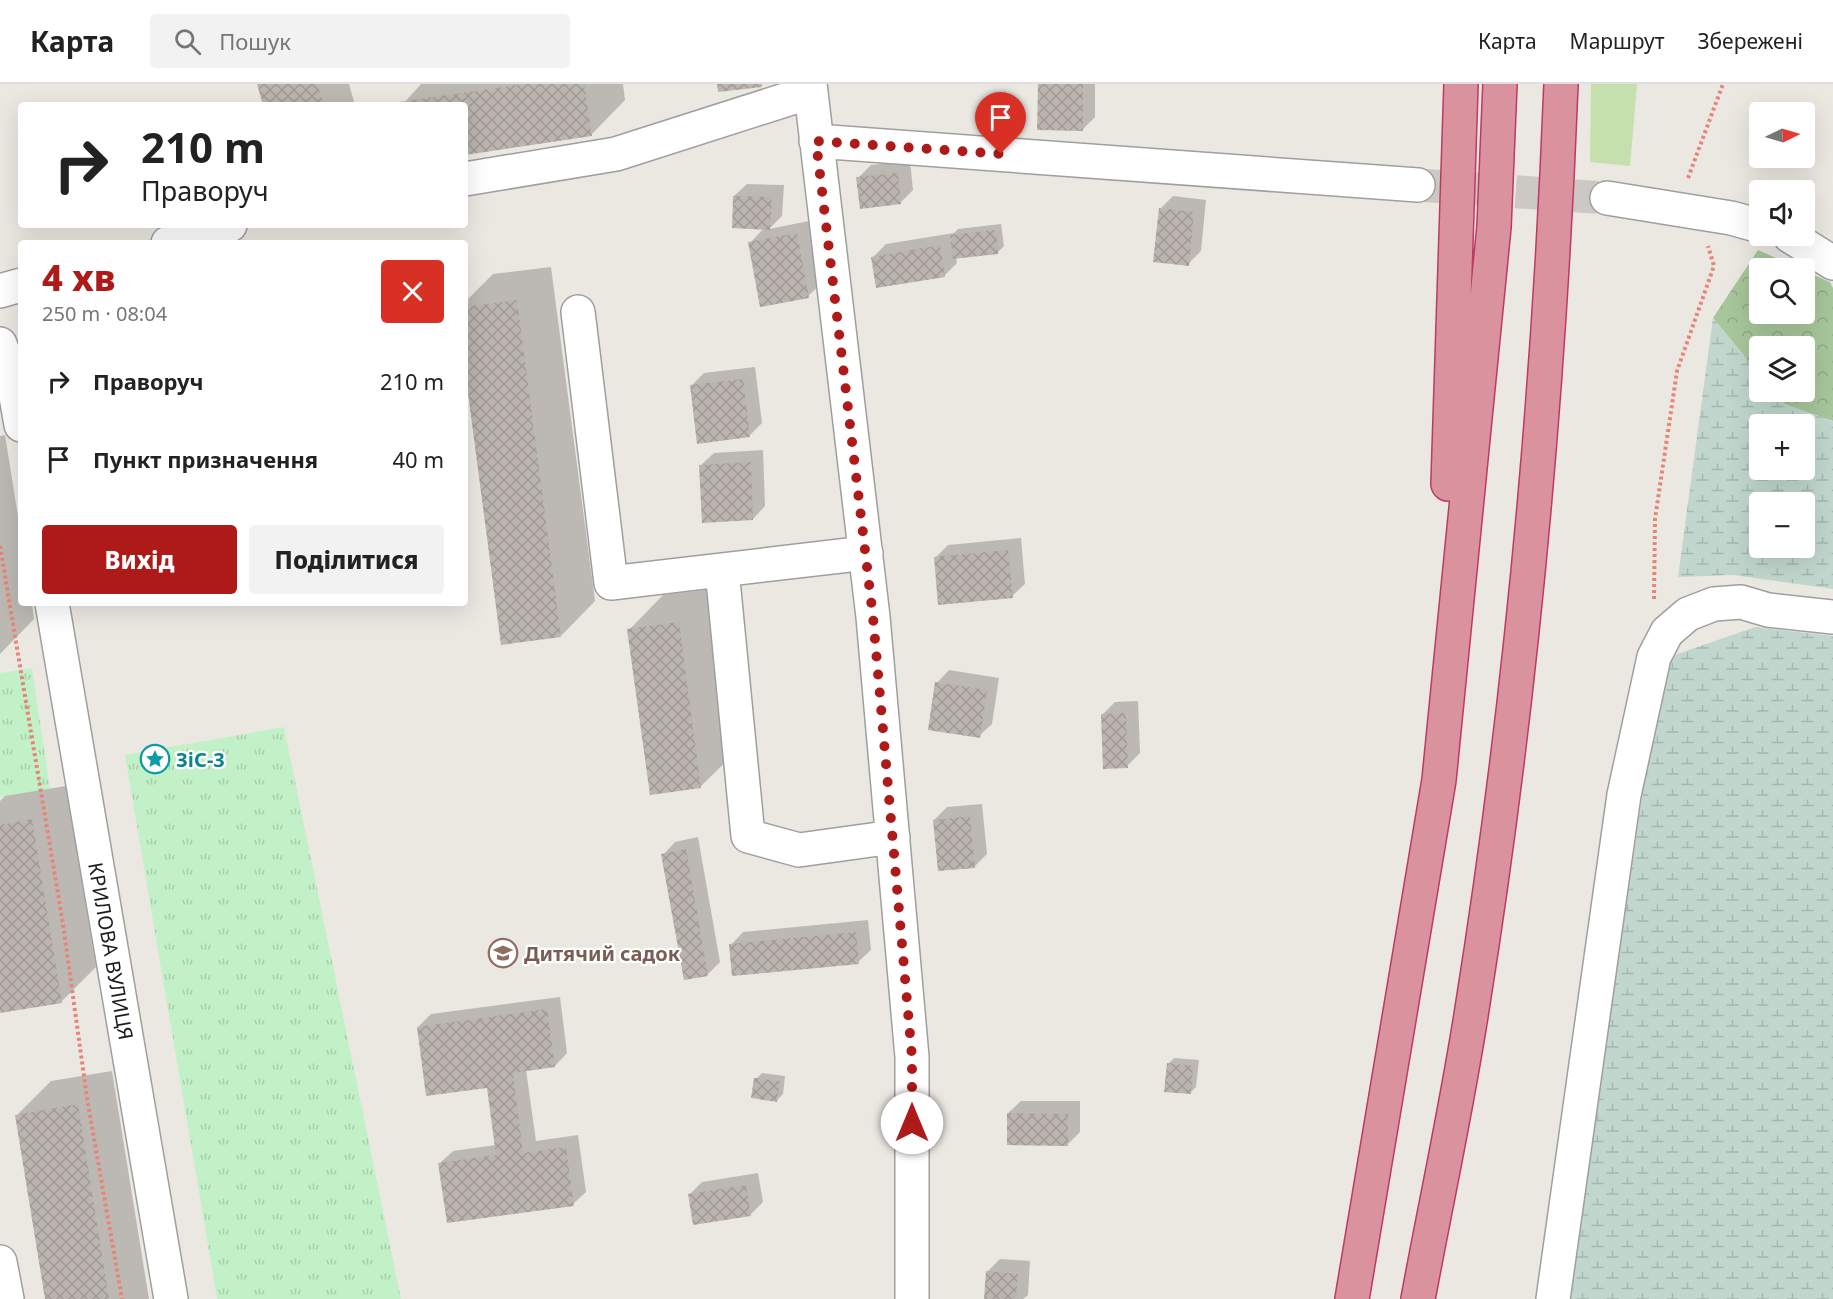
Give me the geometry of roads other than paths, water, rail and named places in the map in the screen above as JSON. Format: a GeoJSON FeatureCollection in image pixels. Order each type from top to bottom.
{"type":"FeatureCollection","features":[{"type":"Feature","properties":{"kind":"highway"},"geometry":{"type":"LineString","coordinates":[[1439,780],[1461,84]]}},
{"type":"Feature","properties":{"kind":"highway"},"geometry":{"type":"LineString","coordinates":[[1352,1299],[1439,780],[1494,227],[1500,84]]}},
{"type":"Feature","properties":{"kind":"highway"},"geometry":{"type":"LineString","coordinates":[[1418,1299],[1472,1010],[1511,730],[1538,447],[1556,217],[1561,84]]}},
{"type":"Feature","properties":{"kind":"street"},"geometry":{"type":"LineString","coordinates":[[468,179],[616,154],[810,88],[866,554],[912,1057],[912,1299]]}},
{"type":"Feature","properties":{"kind":"street"},"geometry":{"type":"LineString","coordinates":[[816,141],[1418,185]]}},
{"type":"Feature","properties":{"kind":"street"},"geometry":{"type":"LineString","coordinates":[[1607,198],[1749,224]]}},
{"type":"Feature","properties":{"kind":"street"},"geometry":{"type":"LineString","coordinates":[[178,240],[220,228]]}},
{"type":"Feature","properties":{"kind":"street"},"geometry":{"type":"LineString","coordinates":[[1806,246],[1833,263]]}},
{"type":"Feature","properties":{"kind":"street"},"geometry":{"type":"LineString","coordinates":[[0,291],[18,286]]}},
{"type":"Feature","properties":{"kind":"street"},"geometry":{"type":"LineString","coordinates":[[578,312],[610,583],[866,554]]}},
{"type":"Feature","properties":{"kind":"street"},"geometry":{"type":"LineString","coordinates":[[0,344],[13,379],[18,407]]}},
{"type":"Feature","properties":{"kind":"street"},"geometry":{"type":"LineString","coordinates":[[722,570],[748,836],[799,850],[893,837]]}},
{"type":"Feature","properties":{"kind":"street"},"geometry":{"type":"LineString","coordinates":[[1553,1299],[1624,795],[1654,657],[1667,632],[1688,614],[1714,603],[1741,602],[1768,610],[1833,617]]}},
{"type":"Feature","properties":{"kind":"street","name":"КРИЛОВА ВУЛИЦЯ"},"geometry":{"type":"LineString","coordinates":[[53,606],[171,1299]]}},
{"type":"Feature","properties":{"kind":"street"},"geometry":{"type":"LineString","coordinates":[[0,1262],[6,1299]]}},
{"type":"Feature","properties":{"kind":"tunnel"},"geometry":{"type":"LineString","coordinates":[[1418,185],[1607,198]]}},
{"type":"Feature","properties":{"kind":"place","name":"ЗіС-3"},"geometry":{"type":"Point","coordinates":[155,759]}},
{"type":"Feature","properties":{"kind":"place","name":"Дитячий садок"},"geometry":{"type":"Point","coordinates":[503,953]}}]}
